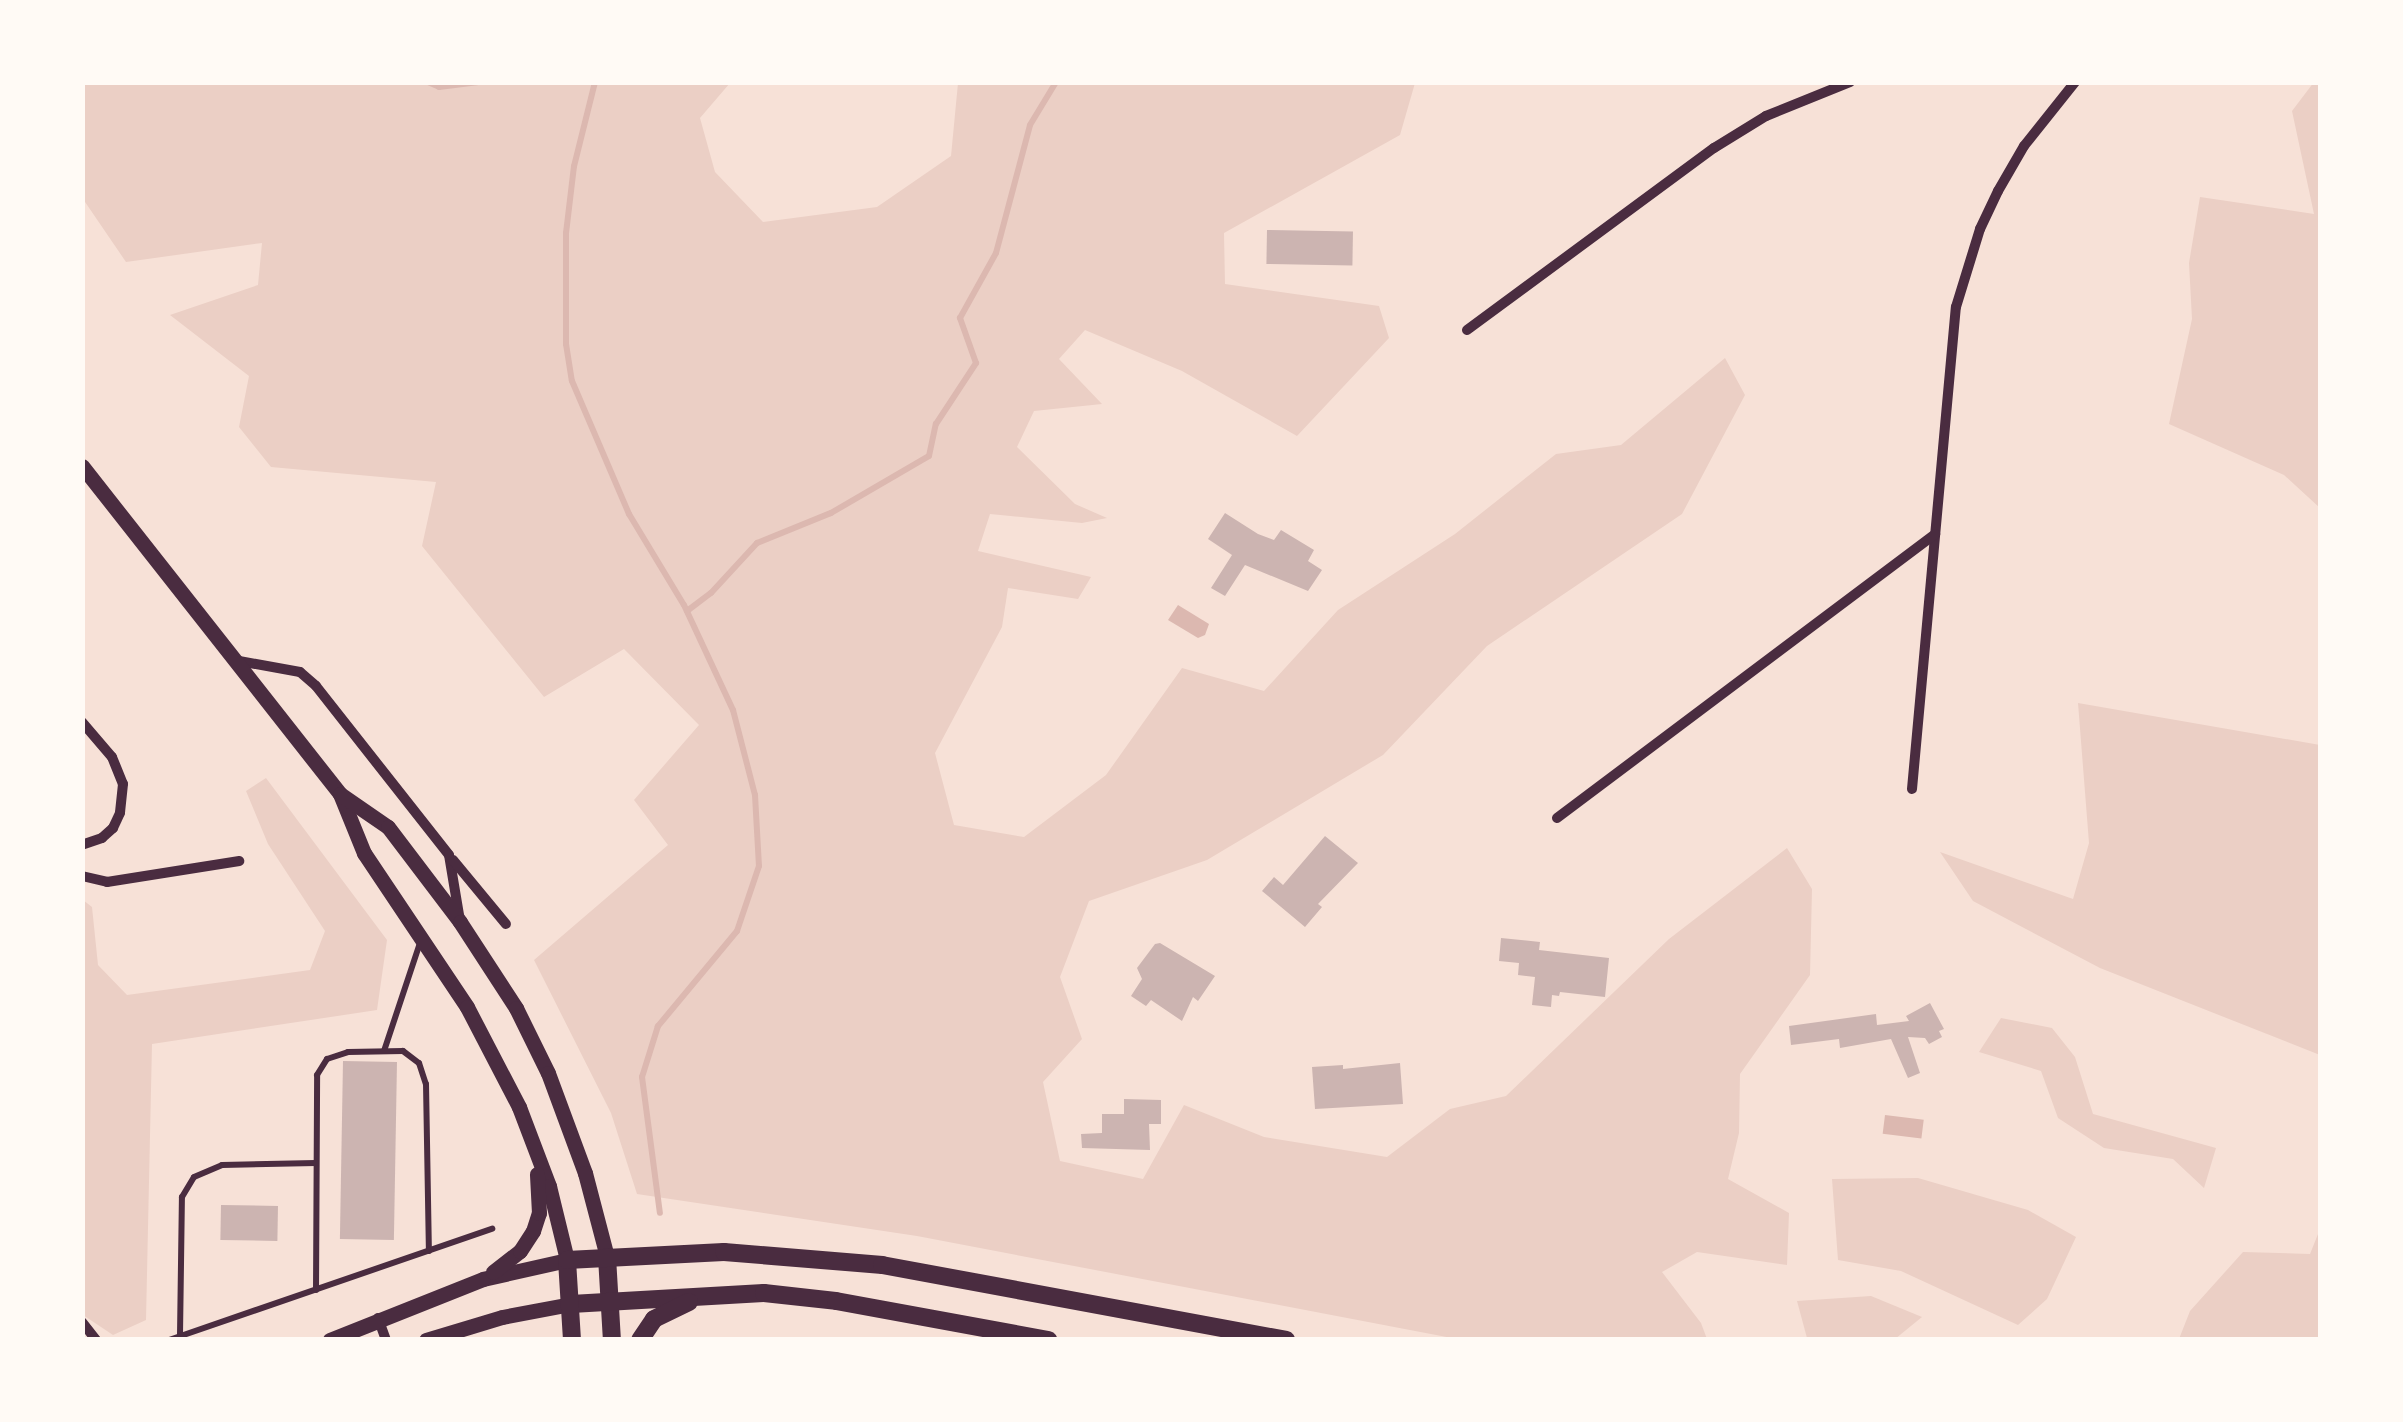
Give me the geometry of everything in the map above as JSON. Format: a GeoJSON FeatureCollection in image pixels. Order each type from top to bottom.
{"type":"FeatureCollection","features":[{"type":"Feature","properties":{"kind":"main road"},"geometry":{"type":"LineString","coordinates":[[572,1340],[567,1260],[724,1252],[882,1265],[1205,1332],[1286,1340]]}},
{"type":"Feature","properties":{"kind":"main road"},"geometry":{"type":"LineString","coordinates":[[607,1256],[612,1340]]}},
{"type":"Feature","properties":{"kind":"main road"},"geometry":{"type":"LineString","coordinates":[[571,1304],[719,1292],[836,1301],[1048,1340]]}},
{"type":"Feature","properties":{"kind":"main road"},"geometry":{"type":"LineString","coordinates":[[640,1340],[666,1311],[719,1292]]}},
{"type":"Feature","properties":{"kind":"street"},"geometry":{"type":"LineString","coordinates":[[1467,330],[1714,148],[1766,116],[1850,82]]}},
{"type":"Feature","properties":{"kind":"street"},"geometry":{"type":"LineString","coordinates":[[1912,789],[1952,344],[1967,270],[1998,192],[2024,146],[2074,82]]}},
{"type":"Feature","properties":{"kind":"street"},"geometry":{"type":"LineString","coordinates":[[82,466],[340,794],[364,853],[467,1007],[518,1107],[548,1186],[567,1260],[483,1279],[330,1340]]}},
{"type":"Feature","properties":{"kind":"street"},"geometry":{"type":"LineString","coordinates":[[1557,818],[1935,534]]}},
{"type":"Feature","properties":{"kind":"street"},"geometry":{"type":"LineString","coordinates":[[238,661],[300,672],[316,686],[506,924]]}},
{"type":"Feature","properties":{"kind":"street"},"geometry":{"type":"LineString","coordinates":[[82,722],[121,775],[124,798],[113,828],[102,838],[82,845]]}},
{"type":"Feature","properties":{"kind":"street"},"geometry":{"type":"LineString","coordinates":[[340,794],[388,827],[460,922],[516,1008],[548,1073],[584,1173],[607,1256]]}},
{"type":"Feature","properties":{"kind":"street"},"geometry":{"type":"LineString","coordinates":[[449,856],[460,922]]}},
{"type":"Feature","properties":{"kind":"street"},"geometry":{"type":"LineString","coordinates":[[82,876],[107,882],[239,860]]}},
{"type":"Feature","properties":{"kind":"street"},"geometry":{"type":"LineString","coordinates":[[483,1279],[520,1251],[539,1214],[538,1174],[518,1107]]}},
{"type":"Feature","properties":{"kind":"street"},"geometry":{"type":"LineString","coordinates":[[426,1340],[502,1317],[571,1304]]}},
{"type":"Feature","properties":{"kind":"street"},"geometry":{"type":"LineString","coordinates":[[378,1318],[386,1340]]}},
{"type":"Feature","properties":{"kind":"street"},"geometry":{"type":"LineString","coordinates":[[82,1322],[96,1340]]}},
{"type":"Feature","properties":{"kind":"lane"},"geometry":{"type":"LineString","coordinates":[[384,1051],[421,939]]}},
{"type":"Feature","properties":{"kind":"lane"},"geometry":{"type":"LineString","coordinates":[[316,1290],[317,1076],[327,1058],[403,1051],[419,1063],[426,1084],[429,1251]]}},
{"type":"Feature","properties":{"kind":"lane"},"geometry":{"type":"LineString","coordinates":[[180,1336],[182,1197],[194,1177],[222,1166],[316,1163]]}},
{"type":"Feature","properties":{"kind":"lane"},"geometry":{"type":"LineString","coordinates":[[169,1340],[492,1228]]}},
{"type":"Feature","properties":{"kind":"shaded area"},"geometry":{"type":"Polygon","coordinates":[[[2314,82],[2320,83],[2320,508],[2284,475],[2169,424],[2192,319],[2189,263],[2200,197],[2314,214],[2292,111],[2314,82]]]}},
{"type":"Feature","properties":{"kind":"shaded area"},"geometry":{"type":"Polygon","coordinates":[[[82,83],[730,83],[700,118],[715,172],[763,222],[877,207],[951,156],[958,83],[1415,83],[1400,135],[1224,233],[1225,284],[1379,306],[1389,338],[1297,436],[1182,371],[1085,330],[1059,359],[1102,404],[1034,411],[1017,447],[1075,504],[1107,518],[1082,523],[990,514],[978,551],[1091,577],[1078,599],[1008,588],[1002,627],[935,753],[954,825],[1024,837],[1106,775],[1182,668],[1264,691],[1338,610],[1455,534],[1556,454],[1621,445],[1725,358],[1745,395],[1682,514],[1487,646],[1383,755],[1207,860],[1089,901],[1060,977],[1082,1039],[1043,1082],[1060,1161],[1143,1179],[1184,1105],[1264,1137],[1387,1157],[1450,1109],[1506,1096],[1669,939],[1787,848],[1812,889],[1810,975],[1740,1074],[1739,1133],[1728,1179],[1789,1213],[1787,1265],[1697,1252],[1662,1272],[1701,1323],[1707,1339],[1457,1339],[917,1236],[637,1194],[611,1113],[534,960],[668,845],[634,800],[699,725],[624,649],[544,697],[422,546],[436,482],[271,467],[239,427],[249,376],[170,315],[258,285],[262,243],[126,262],[83,199],[82,83]]]}},
{"type":"Feature","properties":{"kind":"shaded area"},"geometry":{"type":"Polygon","coordinates":[[[1178,605],[1209,624],[1205,635],[1198,638],[1168,620],[1178,605]]]}},
{"type":"Feature","properties":{"kind":"shaded area"},"geometry":{"type":"Polygon","coordinates":[[[2078,703],[2320,745],[2320,1055],[2100,968],[1973,901],[1940,852],[2073,899],[2089,843],[2078,703]]]}},
{"type":"Feature","properties":{"kind":"shaded area"},"geometry":{"type":"Polygon","coordinates":[[[266,778],[387,940],[377,1010],[152,1044],[146,1320],[113,1335],[83,1315],[83,900],[92,907],[98,965],[127,995],[310,970],[325,931],[268,844],[246,791],[266,778]]]}},
{"type":"Feature","properties":{"kind":"shaded area"},"geometry":{"type":"Polygon","coordinates":[[[2001,1018],[2052,1028],[2075,1057],[2093,1114],[2216,1148],[2204,1188],[2173,1159],[2104,1148],[2058,1118],[2041,1071],[1979,1052],[2001,1018]]]}},
{"type":"Feature","properties":{"kind":"shaded area"},"geometry":{"type":"Polygon","coordinates":[[[1885,1115],[1924,1120],[1921,1139],[1883,1134],[1885,1115]]]}},
{"type":"Feature","properties":{"kind":"shaded area"},"geometry":{"type":"Polygon","coordinates":[[[1918,1178],[2028,1210],[2076,1237],[2047,1299],[2018,1325],[1901,1271],[1838,1260],[1832,1179],[1918,1178]]]}},
{"type":"Feature","properties":{"kind":"shaded area"},"geometry":{"type":"Polygon","coordinates":[[[2320,1229],[2320,1339],[2179,1339],[2190,1311],[2243,1252],[2310,1254],[2320,1229]]]}},
{"type":"Feature","properties":{"kind":"shaded area"},"geometry":{"type":"Polygon","coordinates":[[[1871,1296],[1922,1317],[1895,1339],[1807,1338],[1797,1301],[1871,1296]]]}},
{"type":"Feature","properties":{"kind":"building"},"geometry":{"type":"Polygon","coordinates":[[[1267,230],[1353,232],[1352,265],[1266,264],[1267,230]]]}},
{"type":"Feature","properties":{"kind":"building"},"geometry":{"type":"Polygon","coordinates":[[[1225,513],[1258,534],[1274,540],[1281,530],[1314,550],[1308,561],[1322,570],[1308,591],[1245,565],[1225,596],[1211,588],[1232,555],[1208,539],[1225,513]]]}},
{"type":"Feature","properties":{"kind":"building"},"geometry":{"type":"Polygon","coordinates":[[[1325,836],[1358,863],[1318,904],[1322,907],[1305,927],[1262,891],[1274,877],[1283,885],[1325,836]]]}},
{"type":"Feature","properties":{"kind":"building"},"geometry":{"type":"Polygon","coordinates":[[[1501,938],[1540,942],[1539,950],[1609,958],[1605,997],[1560,992],[1559,996],[1552,995],[1551,1007],[1532,1005],[1535,977],[1518,975],[1519,963],[1499,961],[1501,938]]]}},
{"type":"Feature","properties":{"kind":"building"},"geometry":{"type":"Polygon","coordinates":[[[1160,943],[1215,976],[1198,1001],[1193,997],[1182,1021],[1151,1000],[1146,1006],[1131,996],[1142,979],[1137,968],[1155,944],[1160,943]]]}},
{"type":"Feature","properties":{"kind":"building"},"geometry":{"type":"Polygon","coordinates":[[[1930,1003],[1944,1029],[1939,1031],[1942,1037],[1929,1044],[1925,1038],[1908,1037],[1920,1073],[1908,1078],[1891,1039],[1840,1048],[1839,1039],[1791,1045],[1789,1026],[1876,1014],[1877,1025],[1909,1021],[1906,1016],[1930,1003]]]}},
{"type":"Feature","properties":{"kind":"building"},"geometry":{"type":"Polygon","coordinates":[[[343,1061],[397,1062],[394,1240],[340,1239],[343,1061]]]}},
{"type":"Feature","properties":{"kind":"building"},"geometry":{"type":"Polygon","coordinates":[[[1400,1063],[1403,1104],[1315,1109],[1312,1067],[1343,1065],[1343,1069],[1400,1063]]]}},
{"type":"Feature","properties":{"kind":"building"},"geometry":{"type":"Polygon","coordinates":[[[1124,1099],[1161,1100],[1161,1124],[1149,1124],[1150,1150],[1082,1148],[1081,1134],[1102,1133],[1102,1114],[1124,1114],[1124,1099]]]}},
{"type":"Feature","properties":{"kind":"building"},"geometry":{"type":"Polygon","coordinates":[[[221,1205],[278,1206],[277,1241],[220,1240],[221,1205]]]}},
{"type":"Feature","properties":{"kind":"waterway"},"geometry":{"type":"LineString","coordinates":[[428,82],[439,87],[477,82]]}},
{"type":"Feature","properties":{"kind":"waterway"},"geometry":{"type":"LineString","coordinates":[[595,82],[574,166],[566,233],[566,344],[572,381],[629,514],[684,605],[733,710],[755,795],[759,866],[737,931],[658,1026],[642,1077],[660,1213]]}},
{"type":"Feature","properties":{"kind":"waterway"},"geometry":{"type":"LineString","coordinates":[[687,611],[711,593],[757,543],[831,513],[929,456],[936,424],[976,363],[960,318],[996,253],[1030,125],[1056,82]]}}]}
